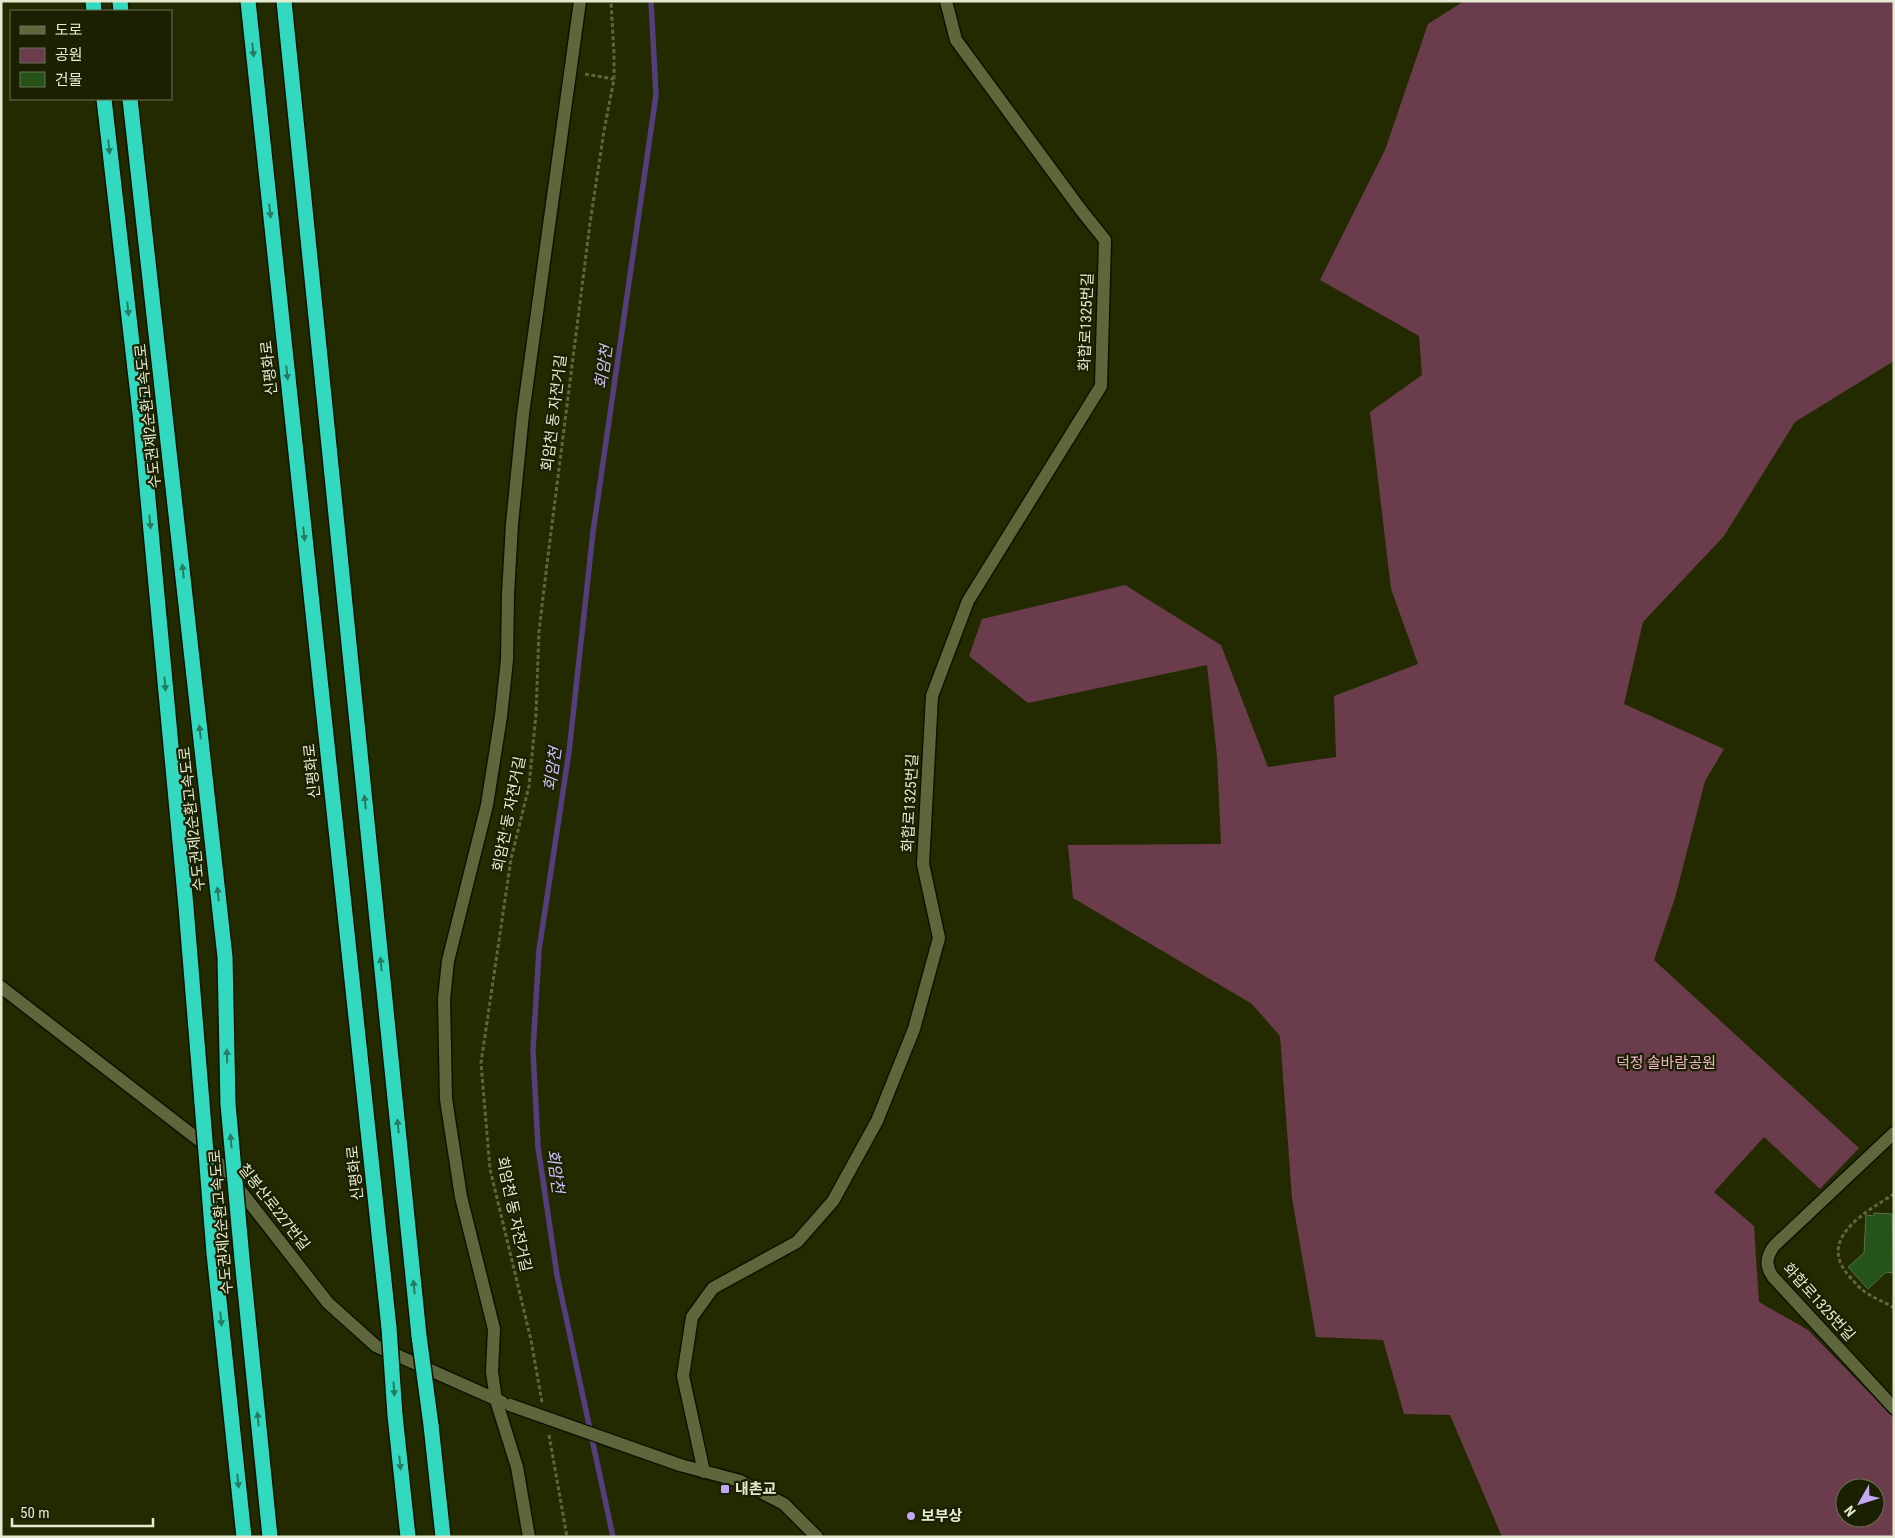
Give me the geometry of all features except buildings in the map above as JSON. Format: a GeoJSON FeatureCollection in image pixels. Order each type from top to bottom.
{"type":"FeatureCollection","features":[{"type":"Feature","properties":{"kind":"highway","name":"신평화로"},"geometry":{"type":"LineString","coordinates":[[248,1],[389,1328],[408,1537]]}},
{"type":"Feature","properties":{"kind":"highway"},"geometry":{"type":"LineString","coordinates":[[284,1],[419,1336],[443,1537]]}},
{"type":"Feature","properties":{"kind":"highway","name":"수도권제2순환고속도로"},"geometry":{"type":"LineString","coordinates":[[104,100],[141,423],[185,897],[214,1253],[244,1537]]}},
{"type":"Feature","properties":{"kind":"highway","name":"수도권제2순환고속도로"},"geometry":{"type":"LineString","coordinates":[[130,100],[225,957],[228,1104],[270,1537]]}},
{"type":"Feature","properties":{"kind":"street"},"geometry":{"type":"LineString","coordinates":[[529,1537],[517,1468],[496,1400],[492,1372],[494,1328],[462,1197],[446,1099],[444,999],[448,961],[487,805],[501,716],[507,660],[512,524],[520,442],[580,1]]}},
{"type":"Feature","properties":{"kind":"street","name":"화합로1325번길"},"geometry":{"type":"LineString","coordinates":[[704,1472],[683,1376],[692,1317],[713,1288],[797,1242],[833,1201],[877,1121],[914,1028],[939,938],[923,864],[932,696],[968,601],[1101,386],[1105,240],[956,40],[946,1]]}},
{"type":"Feature","properties":{"kind":"street","name":"칠봉산로227번길"},"geometry":{"type":"LineString","coordinates":[[1,987],[204,1144],[328,1303],[376,1346],[496,1400],[704,1472]]}},
{"type":"Feature","properties":{"kind":"street","name":"화합로1325번길"},"geometry":{"type":"LineString","coordinates":[[1894,1133],[1774,1246],[1768,1254],[1766,1264],[1773,1278],[1894,1408]]}},
{"type":"Feature","properties":{"kind":"street"},"geometry":{"type":"LineString","coordinates":[[704,1472],[740,1481],[784,1504],[817,1537]]}},
{"type":"Feature","properties":{"kind":"path","name":"회암천 동 자전거길"},"geometry":{"type":"LineString","coordinates":[[543,1406],[531,1340],[490,1169],[481,1063],[511,859],[529,786],[536,714],[540,631],[547,564],[590,223],[614,79],[611,1]]}},
{"type":"Feature","properties":{"kind":"path"},"geometry":{"type":"LineString","coordinates":[[571,72],[614,79]]}},
{"type":"Feature","properties":{"kind":"path"},"geometry":{"type":"LineString","coordinates":[[1894,1194],[1860,1216],[1849,1227],[1844,1233],[1838,1251],[1838,1260],[1843,1270],[1866,1293],[1894,1308]]}},
{"type":"Feature","properties":{"kind":"path"},"geometry":{"type":"LineString","coordinates":[[548,1434],[567,1537]]}},
{"type":"Feature","properties":{"kind":"green space","name":"덕정 솔바람공원"},"geometry":{"type":"Polygon","coordinates":[[[1464,1],[1894,1],[1894,361],[1795,422],[1724,536],[1643,622],[1624,704],[1724,749],[1705,781],[1675,898],[1654,960],[1859,1148],[1820,1189],[1764,1137],[1714,1192],[1754,1226],[1759,1302],[1808,1330],[1894,1418],[1894,1537],[1502,1537],[1450,1415],[1404,1414],[1383,1340],[1316,1337],[1292,1198],[1280,1036],[1252,1004],[1073,898],[1068,845],[1221,844],[1217,756],[1207,665],[1028,703],[969,656],[982,619],[1125,585],[1221,645],[1268,767],[1336,757],[1334,696],[1418,664],[1391,589],[1370,412],[1422,375],[1419,336],[1320,280],[1385,150],[1428,24],[1464,1]]]}},
{"type":"Feature","properties":{"kind":"waterway","name":"회암천"},"geometry":{"type":"LineString","coordinates":[[613,1537],[557,1275],[538,1147],[533,1050],[539,950],[569,752],[593,532],[656,95],[651,1]]}},
{"type":"Feature","properties":{"kind":"place","name":"내촌교"},"geometry":{"type":"Point","coordinates":[725,1489]}},
{"type":"Feature","properties":{"kind":"place","name":"보부상"},"geometry":{"type":"Point","coordinates":[911,1516]}}]}
